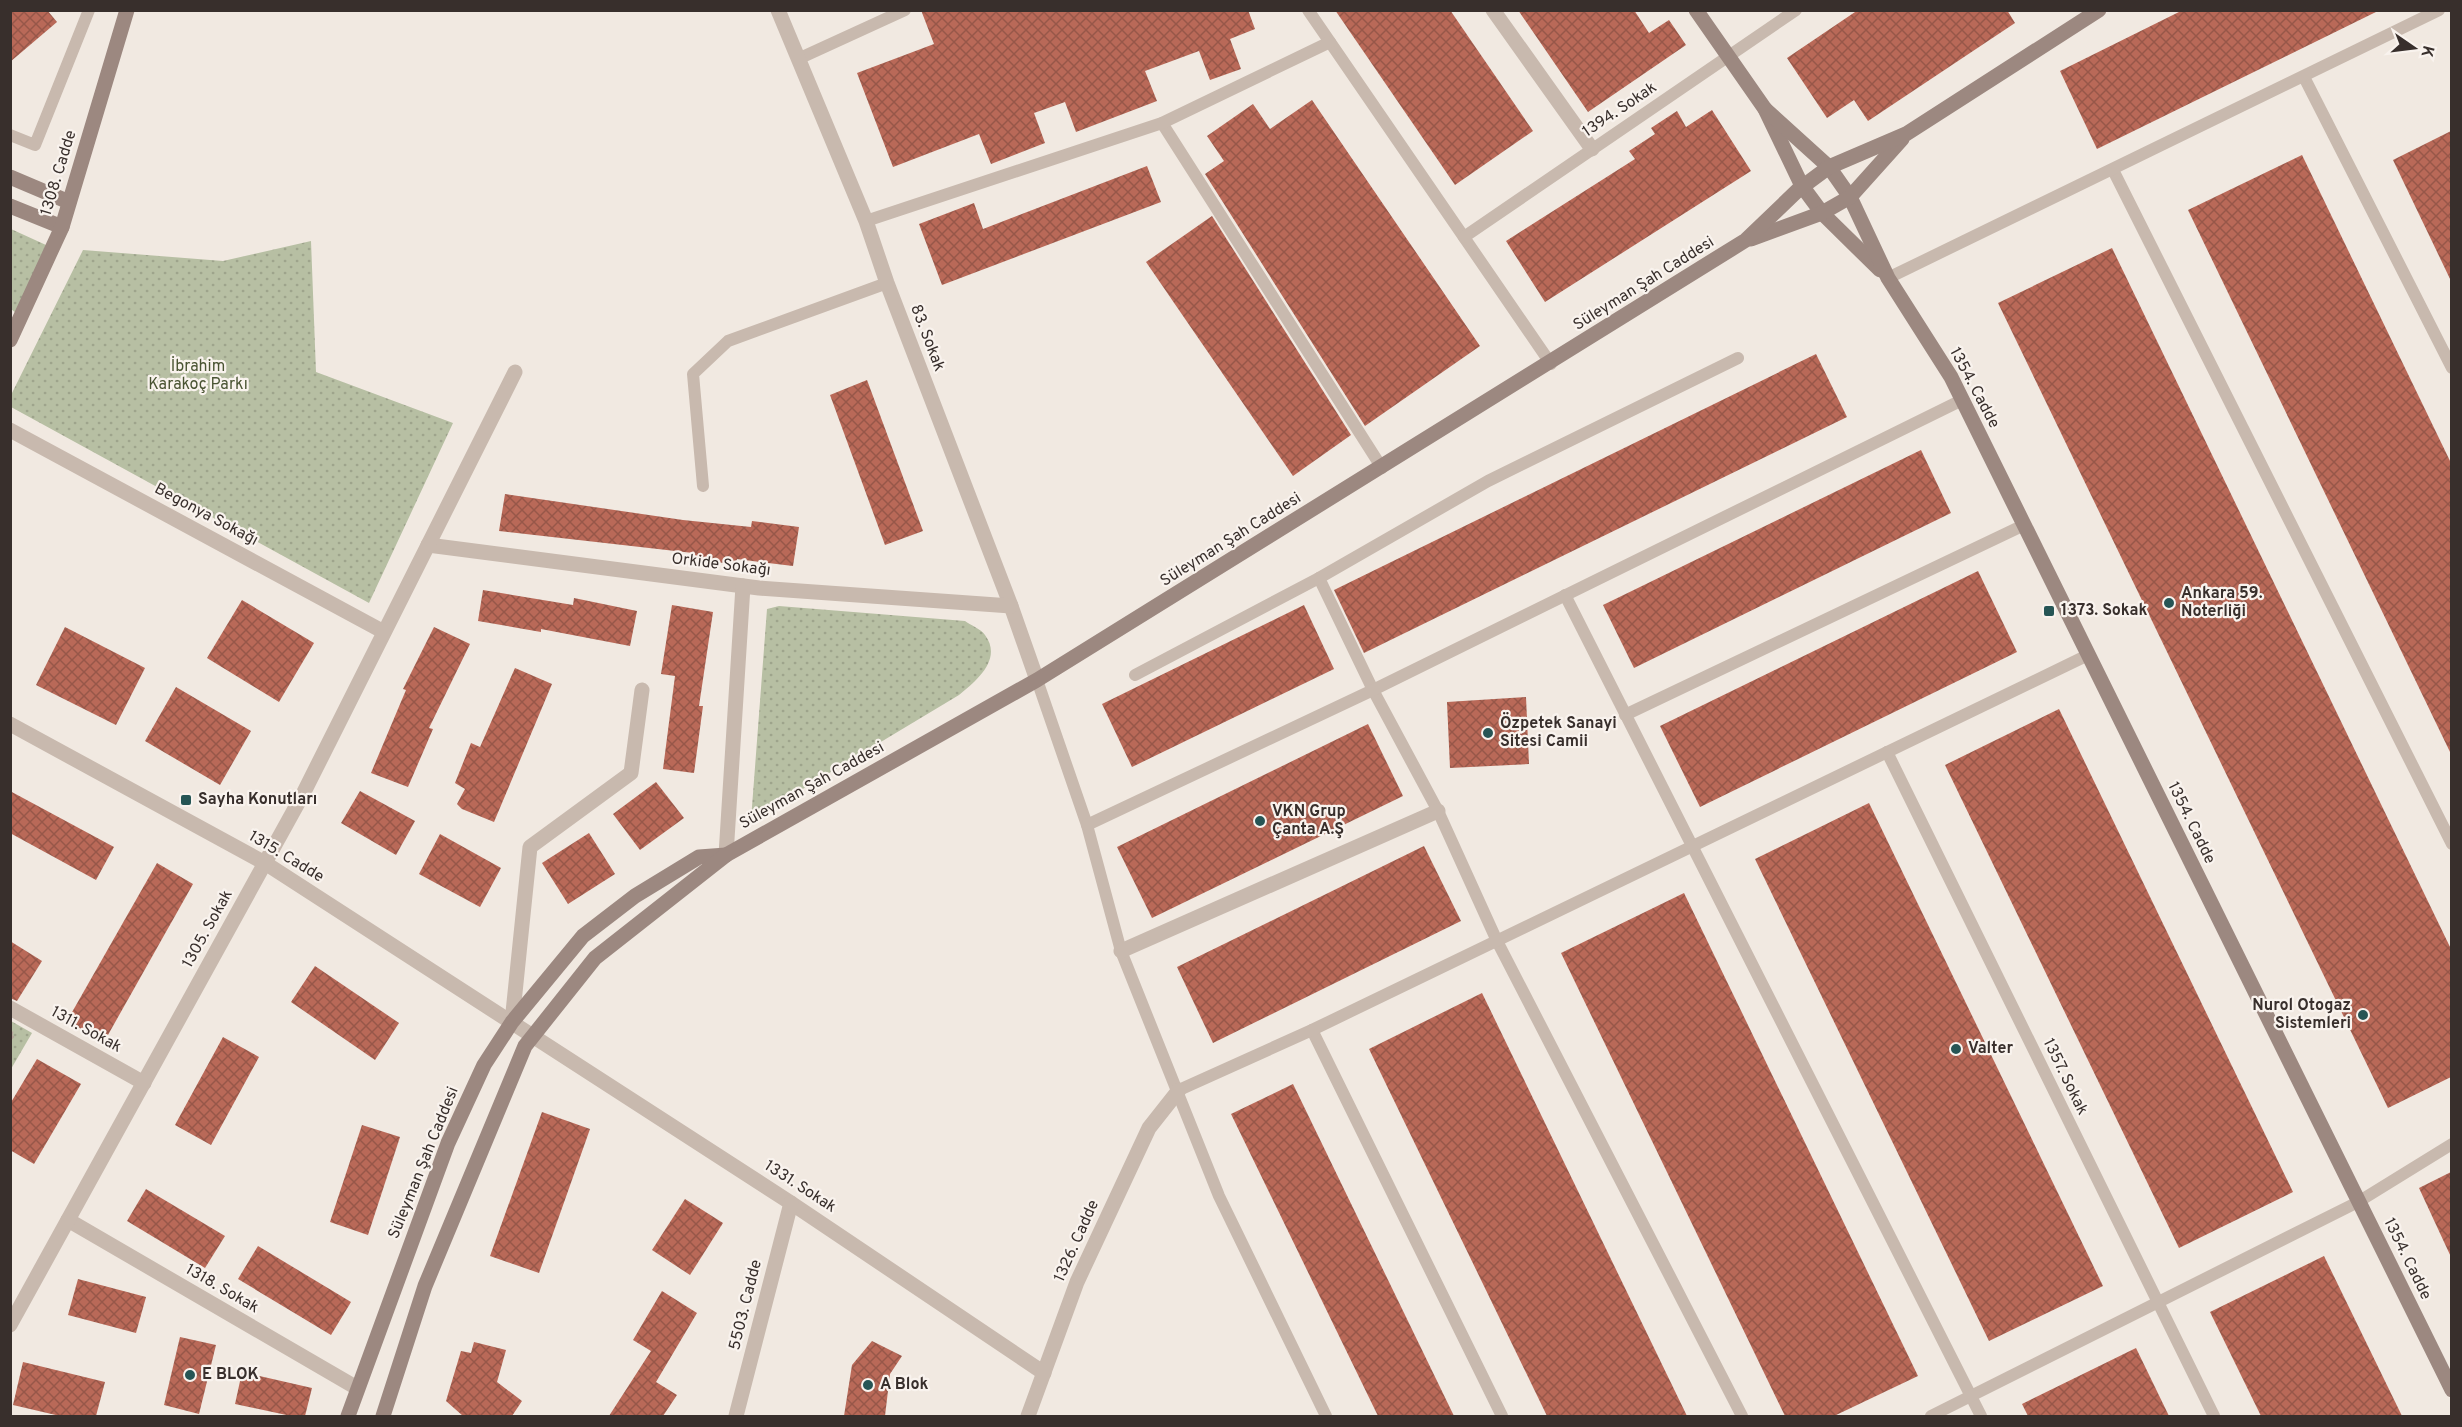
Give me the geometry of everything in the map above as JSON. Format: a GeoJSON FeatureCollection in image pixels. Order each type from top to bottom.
{"type":"FeatureCollection","features":[{"type":"Feature","properties":{"kind":"main road","name":"1308. Cadde"},"geometry":{"type":"LineString","coordinates":[[10,340],[62,227],[127,10]]}},
{"type":"Feature","properties":{"kind":"main road","name":"1354. Cadde"},"geometry":{"type":"LineString","coordinates":[[1696,10],[1765,109],[1802,186],[1822,213],[1888,278]]}},
{"type":"Feature","properties":{"kind":"main road"},"geometry":{"type":"LineString","coordinates":[[1746,240],[1802,186],[1829,167],[1906,134],[2099,10]]}},
{"type":"Feature","properties":{"kind":"main road","name":"1354. Cadde"},"geometry":{"type":"LineString","coordinates":[[1765,109],[1829,167],[1850,197],[1888,278],[1951,377],[2451,1390]]}},
{"type":"Feature","properties":{"kind":"main road"},"geometry":{"type":"LineString","coordinates":[[1746,240],[1822,213],[1850,197],[1906,134]]}},
{"type":"Feature","properties":{"kind":"main road"},"geometry":{"type":"LineString","coordinates":[[10,177],[69,202]]}},
{"type":"Feature","properties":{"kind":"main road"},"geometry":{"type":"LineString","coordinates":[[10,206],[62,227]]}},
{"type":"Feature","properties":{"kind":"main road","name":"Süleyman Şah Caddesi"},"geometry":{"type":"LineString","coordinates":[[383,1416],[424,1286],[525,1046],[595,958],[726,855],[1037,680],[1551,364],[1746,240]]}},
{"type":"Feature","properties":{"kind":"main road","name":"Süleyman Şah Caddesi"},"geometry":{"type":"LineString","coordinates":[[348,1416],[448,1143],[484,1065],[512,1022],[583,936],[635,896],[699,857],[726,855]]}},
{"type":"Feature","properties":{"kind":"street","name":"83. Sokak"},"geometry":{"type":"LineString","coordinates":[[778,10],[866,221],[887,283],[1011,606],[1037,680]]}},
{"type":"Feature","properties":{"kind":"street"},"geometry":{"type":"LineString","coordinates":[[1493,10],[1592,149]]}},
{"type":"Feature","properties":{"kind":"street","name":"1305. Sokak"},"geometry":{"type":"LineString","coordinates":[[11,1325],[265,863],[515,372]]}},
{"type":"Feature","properties":{"kind":"street","name":"Begonya Sokağı"},"geometry":{"type":"LineString","coordinates":[[10,430],[384,632]]}},
{"type":"Feature","properties":{"kind":"street","name":"Orkide Sokağı"},"geometry":{"type":"LineString","coordinates":[[428,545],[743,586],[1011,606]]}},
{"type":"Feature","properties":{"kind":"street"},"geometry":{"type":"LineString","coordinates":[[726,855],[743,586]]}},
{"type":"Feature","properties":{"kind":"street"},"geometry":{"type":"LineString","coordinates":[[512,1022],[530,847],[632,773],[642,690]]}},
{"type":"Feature","properties":{"kind":"street","name":"1315. Cadde"},"geometry":{"type":"LineString","coordinates":[[10,724],[265,863],[534,1036]]}},
{"type":"Feature","properties":{"kind":"street"},"geometry":{"type":"LineString","coordinates":[[1121,951],[1438,811]]}},
{"type":"Feature","properties":{"kind":"street","name":"1311. Sokak"},"geometry":{"type":"LineString","coordinates":[[10,1008],[144,1083]]}},
{"type":"Feature","properties":{"kind":"street","name":"1331. Sokak"},"geometry":{"type":"LineString","coordinates":[[534,1036],[791,1203],[1044,1373]]}},
{"type":"Feature","properties":{"kind":"street","name":"1326. Cadde"},"geometry":{"type":"LineString","coordinates":[[1028,1416],[1077,1282],[1149,1128],[1179,1090]]}},
{"type":"Feature","properties":{"kind":"street","name":"5503. Cadde"},"geometry":{"type":"LineString","coordinates":[[736,1416],[791,1203]]}},
{"type":"Feature","properties":{"kind":"street","name":"1318. Sokak"},"geometry":{"type":"LineString","coordinates":[[68,1220],[357,1388]]}},
{"type":"Feature","properties":{"kind":"lane"},"geometry":{"type":"LineString","coordinates":[[10,135],[35,145],[89,10]]}},
{"type":"Feature","properties":{"kind":"lane"},"geometry":{"type":"LineString","coordinates":[[798,59],[905,10]]}},
{"type":"Feature","properties":{"kind":"lane"},"geometry":{"type":"LineString","coordinates":[[1308,10],[1551,364]]}},
{"type":"Feature","properties":{"kind":"lane","name":"1394. Sokak"},"geometry":{"type":"LineString","coordinates":[[1464,237],[1796,10]]}},
{"type":"Feature","properties":{"kind":"lane"},"geometry":{"type":"LineString","coordinates":[[1888,278],[2439,10]]}},
{"type":"Feature","properties":{"kind":"lane"},"geometry":{"type":"LineString","coordinates":[[866,221],[1162,123],[1330,42]]}},
{"type":"Feature","properties":{"kind":"lane"},"geometry":{"type":"LineString","coordinates":[[2304,77],[2451,369]]}},
{"type":"Feature","properties":{"kind":"lane"},"geometry":{"type":"LineString","coordinates":[[1162,123],[1382,468]]}},
{"type":"Feature","properties":{"kind":"lane"},"geometry":{"type":"LineString","coordinates":[[2113,170],[2451,844]]}},
{"type":"Feature","properties":{"kind":"lane"},"geometry":{"type":"LineString","coordinates":[[703,486],[693,374],[728,341],[887,283]]}},
{"type":"Feature","properties":{"kind":"lane"},"geometry":{"type":"LineString","coordinates":[[1135,675],[1320,579],[1488,481],[1738,358]]}},
{"type":"Feature","properties":{"kind":"lane"},"geometry":{"type":"LineString","coordinates":[[1087,825],[1373,690],[1962,400]]}},
{"type":"Feature","properties":{"kind":"lane"},"geometry":{"type":"LineString","coordinates":[[1624,715],[2024,525]]}},
{"type":"Feature","properties":{"kind":"lane"},"geometry":{"type":"LineString","coordinates":[[1320,579],[1373,690],[1438,811],[1497,941],[1742,1416]]}},
{"type":"Feature","properties":{"kind":"lane"},"geometry":{"type":"LineString","coordinates":[[1565,596],[1981,1416]]}},
{"type":"Feature","properties":{"kind":"lane"},"geometry":{"type":"LineString","coordinates":[[1179,1090],[1312,1030],[2088,655]]}},
{"type":"Feature","properties":{"kind":"lane"},"geometry":{"type":"LineString","coordinates":[[1037,680],[1087,825],[1121,951],[1179,1090],[1219,1196],[1326,1416]]}},
{"type":"Feature","properties":{"kind":"lane","name":"1357. Sokak"},"geometry":{"type":"LineString","coordinates":[[1887,752],[2214,1416]]}},
{"type":"Feature","properties":{"kind":"lane"},"geometry":{"type":"LineString","coordinates":[[1312,1030],[1502,1416]]}},
{"type":"Feature","properties":{"kind":"lane"},"geometry":{"type":"LineString","coordinates":[[1931,1416],[2358,1202],[2451,1144]]}},
{"type":"Feature","properties":{"kind":"path"},"geometry":{"type":"LineString","coordinates":[[10,1033],[14,1034],[10,1039]]}},
{"type":"Feature","properties":{"kind":"green space"},"geometry":{"type":"Polygon","coordinates":[[[11,229],[46,245],[16,313],[11,309],[11,229]]]}},
{"type":"Feature","properties":{"kind":"green space","name":"İbrahim Karakoç Parkı"},"geometry":{"type":"Polygon","coordinates":[[[311,241],[316,372],[453,423],[369,603],[11,407],[11,395],[83,250],[223,261],[311,241]]]}},
{"type":"Feature","properties":{"kind":"green space"},"geometry":{"type":"Polygon","coordinates":[[[779,606],[965,621],[985,635],[990,644],[991,653],[985,669],[959,695],[751,820],[767,609],[779,606]]]}},
{"type":"Feature","properties":{"kind":"green space"},"geometry":{"type":"Polygon","coordinates":[[[11,1021],[32,1033],[11,1069],[11,1021]]]}},
{"type":"Feature","properties":{"kind":"building"},"geometry":{"type":"Polygon","coordinates":[[[10,10],[47,10],[57,22],[10,62],[10,10]]]}},
{"type":"Feature","properties":{"kind":"building"},"geometry":{"type":"Polygon","coordinates":[[[921,10],[1248,10],[1255,29],[1230,39],[1241,69],[1210,80],[1199,51],[1145,71],[1157,101],[1076,132],[1065,102],[1034,113],[1045,143],[991,164],[979,134],[893,167],[857,73],[934,44],[921,10]]]}},
{"type":"Feature","properties":{"kind":"building"},"geometry":{"type":"Polygon","coordinates":[[[1335,10],[1450,10],[1533,131],[1455,185],[1335,10]]]}},
{"type":"Feature","properties":{"kind":"building"},"geometry":{"type":"Polygon","coordinates":[[[1518,10],[1634,10],[1649,33],[1669,20],[1686,45],[1588,112],[1518,10]]]}},
{"type":"Feature","properties":{"kind":"building"},"geometry":{"type":"Polygon","coordinates":[[[1858,10],[2007,10],[2015,23],[1868,121],[1854,100],[1827,118],[1787,58],[1858,10]]]}},
{"type":"Feature","properties":{"kind":"building"},"geometry":{"type":"Polygon","coordinates":[[[2183,10],[2380,10],[2097,149],[2060,71],[2183,10]]]}},
{"type":"Feature","properties":{"kind":"building"},"geometry":{"type":"Polygon","coordinates":[[[1312,100],[1480,346],[1365,426],[1205,174],[1224,161],[1207,136],[1253,104],[1270,129],[1312,100]]]}},
{"type":"Feature","properties":{"kind":"building"},"geometry":{"type":"Polygon","coordinates":[[[1712,110],[1751,171],[1545,302],[1506,241],[1635,159],[1629,151],[1655,134],[1651,128],[1677,111],[1686,127],[1712,110]]]}},
{"type":"Feature","properties":{"kind":"building"},"geometry":{"type":"Polygon","coordinates":[[[2451,131],[2451,281],[2393,160],[2451,131]]]}},
{"type":"Feature","properties":{"kind":"building"},"geometry":{"type":"Polygon","coordinates":[[[2302,155],[2451,463],[2451,754],[2188,210],[2302,155]]]}},
{"type":"Feature","properties":{"kind":"building"},"geometry":{"type":"Polygon","coordinates":[[[1147,166],[1161,202],[942,285],[919,224],[974,203],[983,229],[1147,166]]]}},
{"type":"Feature","properties":{"kind":"building"},"geometry":{"type":"Polygon","coordinates":[[[1212,216],[1351,435],[1293,476],[1146,262],[1212,216]]]}},
{"type":"Feature","properties":{"kind":"building"},"geometry":{"type":"Polygon","coordinates":[[[2112,248],[2451,949],[2451,1077],[2388,1108],[1998,303],[2112,248]]]}},
{"type":"Feature","properties":{"kind":"building"},"geometry":{"type":"Polygon","coordinates":[[[1816,354],[1847,417],[1364,653],[1334,590],[1816,354]]]}},
{"type":"Feature","properties":{"kind":"building"},"geometry":{"type":"Polygon","coordinates":[[[867,380],[923,531],[885,545],[830,395],[867,380]]]}},
{"type":"Feature","properties":{"kind":"building"},"geometry":{"type":"Polygon","coordinates":[[[1921,450],[1951,513],[1634,668],[1603,605],[1921,450]]]}},
{"type":"Feature","properties":{"kind":"building"},"geometry":{"type":"Polygon","coordinates":[[[505,494],[683,520],[751,527],[752,521],[799,527],[793,566],[737,559],[736,564],[692,560],[693,553],[499,531],[505,494]]]}},
{"type":"Feature","properties":{"kind":"building"},"geometry":{"type":"Polygon","coordinates":[[[1978,571],[2017,652],[1700,807],[1660,726],[1978,571]]]}},
{"type":"Feature","properties":{"kind":"building"},"geometry":{"type":"Polygon","coordinates":[[[483,590],[573,605],[574,598],[637,611],[630,646],[541,629],[541,632],[478,621],[483,590]]]}},
{"type":"Feature","properties":{"kind":"building"},"geometry":{"type":"Polygon","coordinates":[[[242,600],[314,643],[279,702],[207,658],[242,600]]]}},
{"type":"Feature","properties":{"kind":"building"},"geometry":{"type":"Polygon","coordinates":[[[672,605],[713,612],[699,706],[703,706],[694,773],[663,769],[675,676],[661,674],[672,605]]]}},
{"type":"Feature","properties":{"kind":"building"},"geometry":{"type":"Polygon","coordinates":[[[1304,605],[1334,669],[1132,767],[1102,704],[1304,605]]]}},
{"type":"Feature","properties":{"kind":"building"},"geometry":{"type":"Polygon","coordinates":[[[65,627],[145,668],[116,725],[36,685],[65,627]]]}},
{"type":"Feature","properties":{"kind":"building"},"geometry":{"type":"Polygon","coordinates":[[[434,627],[470,644],[429,728],[433,729],[408,787],[371,773],[406,690],[403,689],[434,627]]]}},
{"type":"Feature","properties":{"kind":"building"},"geometry":{"type":"Polygon","coordinates":[[[515,668],[552,684],[494,822],[462,809],[457,804],[465,789],[455,783],[471,743],[480,747],[515,668]]]}},
{"type":"Feature","properties":{"kind":"building"},"geometry":{"type":"Polygon","coordinates":[[[176,687],[251,731],[220,785],[145,741],[176,687]]]}},
{"type":"Feature","properties":{"kind":"building","name":"Özpetek Sanayi Sitesi Camii"},"geometry":{"type":"Polygon","coordinates":[[[1526,697],[1529,764],[1450,768],[1447,702],[1526,697]]]}},
{"type":"Feature","properties":{"kind":"building"},"geometry":{"type":"Polygon","coordinates":[[[2059,709],[2293,1192],[2179,1248],[1945,765],[2059,709]]]}},
{"type":"Feature","properties":{"kind":"building","name":"VKN Grup Çanta A.Ş"},"geometry":{"type":"Polygon","coordinates":[[[1368,724],[1403,796],[1152,918],[1117,847],[1368,724]]]}},
{"type":"Feature","properties":{"kind":"building"},"geometry":{"type":"Polygon","coordinates":[[[656,782],[684,818],[640,850],[613,814],[656,782]]]}},
{"type":"Feature","properties":{"kind":"building"},"geometry":{"type":"Polygon","coordinates":[[[10,791],[114,847],[96,880],[10,833],[10,791]]]}},
{"type":"Feature","properties":{"kind":"building"},"geometry":{"type":"Polygon","coordinates":[[[360,791],[415,821],[396,855],[341,823],[360,791]]]}},
{"type":"Feature","properties":{"kind":"building"},"geometry":{"type":"Polygon","coordinates":[[[1869,803],[2103,1286],[1989,1341],[1755,859],[1869,803]]]}},
{"type":"Feature","properties":{"kind":"building"},"geometry":{"type":"Polygon","coordinates":[[[589,833],[615,874],[568,904],[542,863],[589,833]]]}},
{"type":"Feature","properties":{"kind":"building"},"geometry":{"type":"Polygon","coordinates":[[[440,834],[501,868],[480,907],[419,874],[440,834]]]}},
{"type":"Feature","properties":{"kind":"building"},"geometry":{"type":"Polygon","coordinates":[[[1424,846],[1461,921],[1213,1043],[1177,967],[1424,846]]]}},
{"type":"Feature","properties":{"kind":"building"},"geometry":{"type":"Polygon","coordinates":[[[157,863],[193,884],[104,1042],[67,1021],[157,863]]]}},
{"type":"Feature","properties":{"kind":"building"},"geometry":{"type":"Polygon","coordinates":[[[1684,893],[1918,1376],[1834,1416],[1785,1416],[1561,953],[1684,893]]]}},
{"type":"Feature","properties":{"kind":"building"},"geometry":{"type":"Polygon","coordinates":[[[10,941],[42,961],[17,1001],[10,998],[10,941]]]}},
{"type":"Feature","properties":{"kind":"building"},"geometry":{"type":"Polygon","coordinates":[[[315,966],[399,1023],[375,1060],[291,1002],[315,966]]]}},
{"type":"Feature","properties":{"kind":"building"},"geometry":{"type":"Polygon","coordinates":[[[1482,993],[1687,1416],[1547,1416],[1369,1049],[1482,993]]]}},
{"type":"Feature","properties":{"kind":"building"},"geometry":{"type":"Polygon","coordinates":[[[223,1037],[259,1057],[211,1145],[175,1125],[223,1037]]]}},
{"type":"Feature","properties":{"kind":"building"},"geometry":{"type":"Polygon","coordinates":[[[37,1059],[81,1084],[34,1164],[10,1150],[10,1104],[37,1059]]]}},
{"type":"Feature","properties":{"kind":"building"},"geometry":{"type":"Polygon","coordinates":[[[1293,1084],[1454,1416],[1378,1416],[1231,1114],[1293,1084]]]}},
{"type":"Feature","properties":{"kind":"building"},"geometry":{"type":"Polygon","coordinates":[[[542,1112],[590,1129],[539,1273],[490,1256],[542,1112]]]}},
{"type":"Feature","properties":{"kind":"building"},"geometry":{"type":"Polygon","coordinates":[[[362,1125],[400,1137],[368,1235],[330,1222],[362,1125]]]}},
{"type":"Feature","properties":{"kind":"building"},"geometry":{"type":"Polygon","coordinates":[[[2451,1172],[2451,1257],[2419,1188],[2451,1172]]]}},
{"type":"Feature","properties":{"kind":"building"},"geometry":{"type":"Polygon","coordinates":[[[146,1189],[225,1236],[205,1268],[127,1221],[146,1189]]]}},
{"type":"Feature","properties":{"kind":"building"},"geometry":{"type":"Polygon","coordinates":[[[685,1199],[723,1223],[690,1275],[652,1250],[685,1199]]]}},
{"type":"Feature","properties":{"kind":"building"},"geometry":{"type":"Polygon","coordinates":[[[258,1246],[351,1302],[331,1335],[238,1279],[258,1246]]]}},
{"type":"Feature","properties":{"kind":"building"},"geometry":{"type":"Polygon","coordinates":[[[2324,1256],[2402,1416],[2261,1416],[2210,1312],[2324,1256]]]}},
{"type":"Feature","properties":{"kind":"building"},"geometry":{"type":"Polygon","coordinates":[[[78,1279],[146,1297],[136,1333],[68,1315],[78,1279]]]}},
{"type":"Feature","properties":{"kind":"building"},"geometry":{"type":"Polygon","coordinates":[[[662,1291],[697,1313],[656,1382],[677,1395],[663,1416],[609,1416],[651,1351],[633,1340],[662,1291]]]}},
{"type":"Feature","properties":{"kind":"building","name":"E BLOK"},"geometry":{"type":"Polygon","coordinates":[[[180,1337],[216,1345],[199,1414],[164,1405],[180,1337]]]}},
{"type":"Feature","properties":{"kind":"building","name":"A Blok"},"geometry":{"type":"Polygon","coordinates":[[[872,1341],[902,1356],[890,1374],[885,1416],[844,1416],[852,1365],[872,1341]]]}},
{"type":"Feature","properties":{"kind":"building"},"geometry":{"type":"Polygon","coordinates":[[[474,1342],[506,1350],[497,1382],[522,1401],[512,1416],[463,1416],[446,1401],[461,1351],[471,1353],[474,1342]]]}},
{"type":"Feature","properties":{"kind":"building"},"geometry":{"type":"Polygon","coordinates":[[[2136,1348],[2169,1416],[2028,1416],[2022,1404],[2136,1348]]]}},
{"type":"Feature","properties":{"kind":"building"},"geometry":{"type":"Polygon","coordinates":[[[23,1362],[105,1382],[96,1416],[60,1416],[13,1405],[23,1362]]]}},
{"type":"Feature","properties":{"kind":"building"},"geometry":{"type":"Polygon","coordinates":[[[242,1372],[312,1388],[305,1416],[291,1416],[235,1404],[242,1372]]]}},
{"type":"Feature","properties":{"kind":"place","name":"Ankara 59. Noterliği"},"geometry":{"type":"Point","coordinates":[2169,603]}},
{"type":"Feature","properties":{"kind":"place","name":"1373. Sokak"},"geometry":{"type":"Point","coordinates":[2049,611]}},
{"type":"Feature","properties":{"kind":"place","name":"Özpetek Sanayi Sitesi Camii"},"geometry":{"type":"Point","coordinates":[1488,733]}},
{"type":"Feature","properties":{"kind":"place","name":"Sayha Konutları"},"geometry":{"type":"Point","coordinates":[186,800]}},
{"type":"Feature","properties":{"kind":"place","name":"VKN Grup Çanta A.Ş"},"geometry":{"type":"Point","coordinates":[1260,821]}},
{"type":"Feature","properties":{"kind":"place","name":"Nurol Otogaz Sistemleri"},"geometry":{"type":"Point","coordinates":[2363,1015]}},
{"type":"Feature","properties":{"kind":"place","name":"Valter"},"geometry":{"type":"Point","coordinates":[1956,1049]}},
{"type":"Feature","properties":{"kind":"place","name":"E BLOK"},"geometry":{"type":"Point","coordinates":[190,1375]}},
{"type":"Feature","properties":{"kind":"place","name":"A Blok"},"geometry":{"type":"Point","coordinates":[868,1385]}}]}
